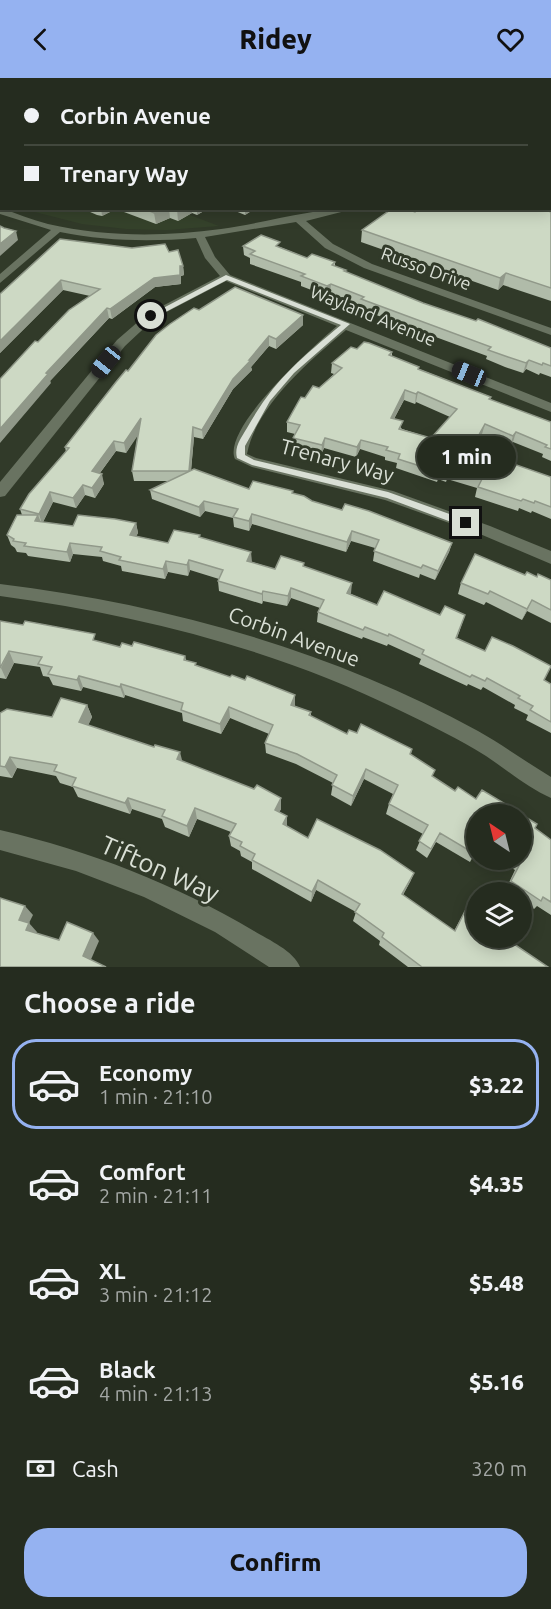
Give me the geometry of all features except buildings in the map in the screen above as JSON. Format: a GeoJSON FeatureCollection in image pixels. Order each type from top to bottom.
{"type":"FeatureCollection","features":[{"type":"Feature","properties":{"kind":"street"},"geometry":{"type":"LineString","coordinates":[[0,211],[58,229],[132,238],[200,236],[299,220],[344,210]]}},
{"type":"Feature","properties":{"kind":"street","name":"Russo Drive"},"geometry":{"type":"LineString","coordinates":[[299,220],[329,246],[368,266],[551,332]]}},
{"type":"Feature","properties":{"kind":"street"},"geometry":{"type":"LineString","coordinates":[[0,280],[58,229]]}},
{"type":"Feature","properties":{"kind":"street"},"geometry":{"type":"LineString","coordinates":[[0,492],[121,343],[151,316],[226,277],[210,258],[200,236]]}},
{"type":"Feature","properties":{"kind":"street","name":"Wayland Avenue"},"geometry":{"type":"LineString","coordinates":[[226,277],[551,408]]}},
{"type":"Feature","properties":{"kind":"street","name":"Trenary Way"},"geometry":{"type":"LineString","coordinates":[[346,324],[291,371],[267,400],[241,446],[240,456],[252,462],[388,495],[485,530],[551,558]]}},
{"type":"Feature","properties":{"kind":"street","name":"Corbin Avenue"},"geometry":{"type":"LineString","coordinates":[[0,590],[118,607],[228,635],[346,679],[460,731],[551,788]]}},
{"type":"Feature","properties":{"kind":"street","name":"Tifton Way"},"geometry":{"type":"LineString","coordinates":[[0,840],[52,851],[176,900],[273,955],[289,967]]}},
{"type":"Feature","properties":{"kind":"shaded area"},"geometry":{"type":"Polygon","coordinates":[[[177,210],[219,226],[167,230],[126,229],[82,224],[31,211],[177,210]]]}},
{"type":"Feature","properties":{"kind":"route"},"geometry":{"type":"LineString","coordinates":[[151,316],[226,277],[346,324],[291,371],[267,400],[241,446],[240,456],[252,462],[388,495],[466,523]]}}]}
